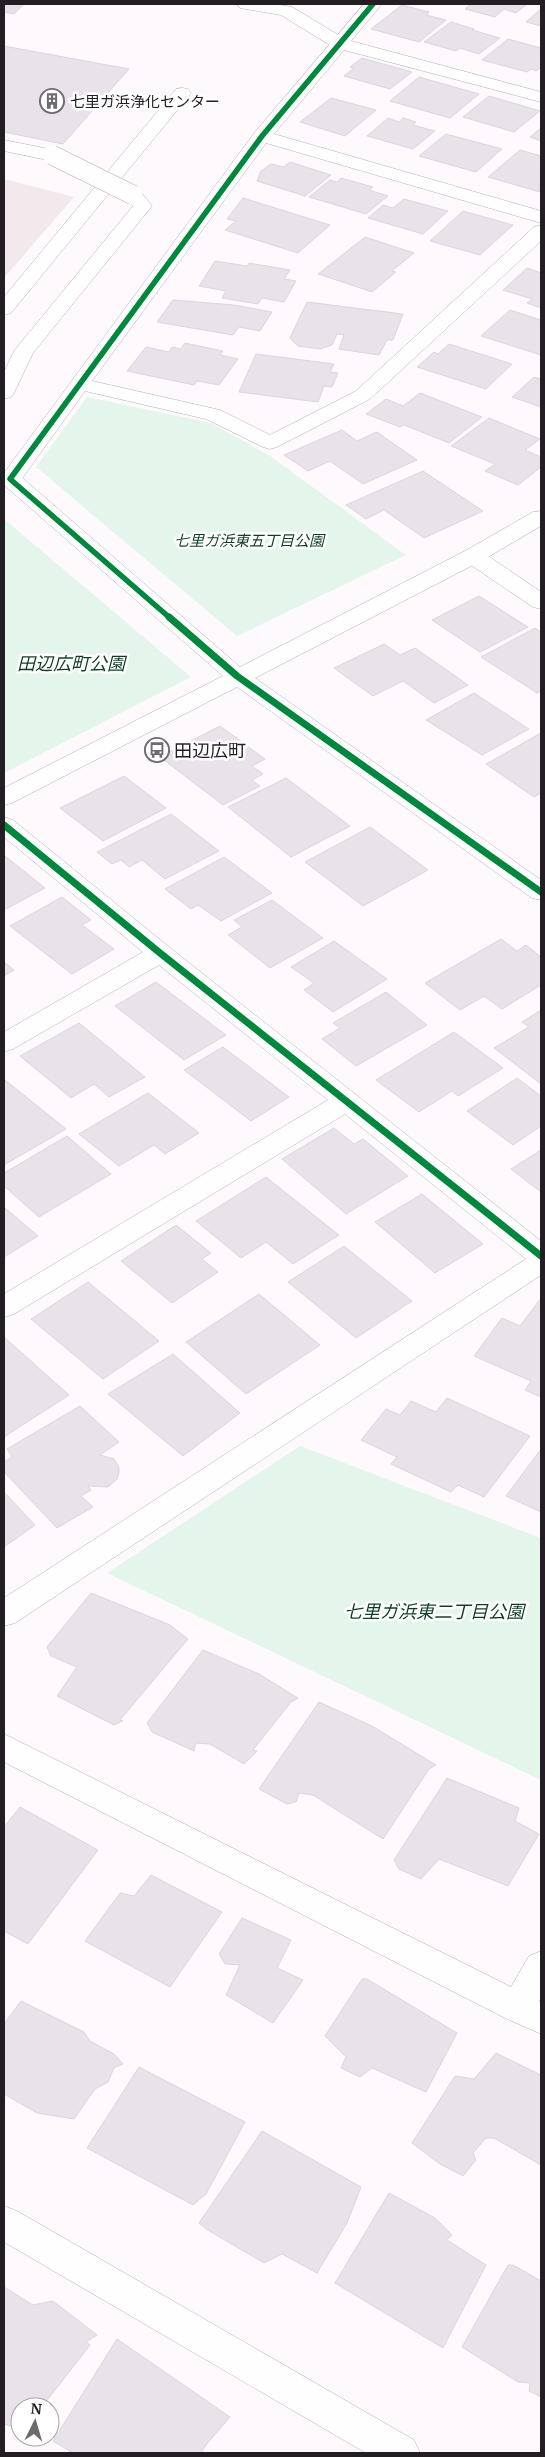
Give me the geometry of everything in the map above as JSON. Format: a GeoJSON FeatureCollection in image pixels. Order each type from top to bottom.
{"type":"FeatureCollection","features":[{"type":"Feature","properties":{"kind":"street"},"geometry":{"type":"LineString","coordinates":[[246,4],[286,11],[339,43],[541,97]]}},
{"type":"Feature","properties":{"kind":"street"},"geometry":{"type":"LineString","coordinates":[[373,4],[262,136],[79,384],[7,474],[237,676],[541,892]]}},
{"type":"Feature","properties":{"kind":"street"},"geometry":{"type":"LineString","coordinates":[[4,309],[182,93]]}},
{"type":"Feature","properties":{"kind":"street"},"geometry":{"type":"LineString","coordinates":[[262,136],[541,217]]}},
{"type":"Feature","properties":{"kind":"street"},"geometry":{"type":"LineString","coordinates":[[4,146],[52,155],[133,195],[143,206],[24,351],[4,394]]}},
{"type":"Feature","properties":{"kind":"street"},"geometry":{"type":"LineString","coordinates":[[79,384],[213,414],[270,443],[363,395],[541,231]]}},
{"type":"Feature","properties":{"kind":"street"},"geometry":{"type":"LineString","coordinates":[[4,798],[237,676],[473,556],[541,517]]}},
{"type":"Feature","properties":{"kind":"street"},"geometry":{"type":"LineString","coordinates":[[473,556],[541,602]]}},
{"type":"Feature","properties":{"kind":"street"},"geometry":{"type":"LineString","coordinates":[[4,825],[160,953],[541,1256]]}},
{"type":"Feature","properties":{"kind":"street"},"geometry":{"type":"LineString","coordinates":[[4,1043],[160,953]]}},
{"type":"Feature","properties":{"kind":"street"},"geometry":{"type":"LineString","coordinates":[[4,1307],[347,1101]]}},
{"type":"Feature","properties":{"kind":"street"},"geometry":{"type":"LineString","coordinates":[[4,1614],[541,1262]]}},
{"type":"Feature","properties":{"kind":"street"},"geometry":{"type":"LineString","coordinates":[[4,1747],[529,2013],[541,1966]]}},
{"type":"Feature","properties":{"kind":"street"},"geometry":{"type":"LineString","coordinates":[[4,2223],[401,2453]]}},
{"type":"Feature","properties":{"kind":"shaded area"},"geometry":{"type":"Polygon","coordinates":[[[4,179],[74,197],[4,278],[4,179]]]}},
{"type":"Feature","properties":{"kind":"green space","name":"七里ガ浜東五丁目公園"},"geometry":{"type":"Polygon","coordinates":[[[87,397],[211,423],[270,456],[406,555],[237,636],[36,467],[87,397]]]}},
{"type":"Feature","properties":{"kind":"green space","name":"田辺広町公園"},"geometry":{"type":"Polygon","coordinates":[[[4,519],[191,677],[4,773],[4,519]]]}},
{"type":"Feature","properties":{"kind":"green space","name":"七里ガ浜東二丁目公園"},"geometry":{"type":"Polygon","coordinates":[[[300,1446],[541,1538],[541,1780],[107,1573],[300,1446]]]}},
{"type":"Feature","properties":{"kind":"building"},"geometry":{"type":"Polygon","coordinates":[[[4,4],[24,4],[14,14],[4,12],[4,4]]]}},
{"type":"Feature","properties":{"kind":"building"},"geometry":{"type":"Polygon","coordinates":[[[471,4],[527,4],[516,13],[504,9],[495,17],[465,9],[471,4]]]}},
{"type":"Feature","properties":{"kind":"building"},"geometry":{"type":"Polygon","coordinates":[[[402,5],[429,12],[426,15],[446,20],[419,42],[371,29],[402,5]]]}},
{"type":"Feature","properties":{"kind":"building"},"geometry":{"type":"Polygon","coordinates":[[[541,9],[541,26],[526,22],[541,9]]]}},
{"type":"Feature","properties":{"kind":"building"},"geometry":{"type":"Polygon","coordinates":[[[451,22],[500,38],[479,54],[460,48],[456,51],[424,42],[451,22]]]}},
{"type":"Feature","properties":{"kind":"building"},"geometry":{"type":"Polygon","coordinates":[[[508,39],[541,48],[541,67],[537,71],[531,69],[527,72],[482,60],[508,39]]]}},
{"type":"Feature","properties":{"kind":"building","name":"七里ガ浜浄化センター"},"geometry":{"type":"Polygon","coordinates":[[[4,46],[129,69],[63,144],[4,132],[4,46]]]}},
{"type":"Feature","properties":{"kind":"building"},"geometry":{"type":"Polygon","coordinates":[[[362,58],[412,72],[390,89],[344,76],[354,68],[350,67],[362,58]]]}},
{"type":"Feature","properties":{"kind":"building"},"geometry":{"type":"Polygon","coordinates":[[[419,77],[479,94],[450,118],[390,101],[419,77]]]}},
{"type":"Feature","properties":{"kind":"building"},"geometry":{"type":"Polygon","coordinates":[[[489,96],[540,111],[514,132],[463,117],[489,96]]]}},
{"type":"Feature","properties":{"kind":"building"},"geometry":{"type":"Polygon","coordinates":[[[331,98],[376,110],[345,136],[300,122],[331,98]]]}},
{"type":"Feature","properties":{"kind":"building"},"geometry":{"type":"Polygon","coordinates":[[[388,118],[399,122],[403,118],[416,122],[413,125],[435,131],[413,149],[367,136],[388,118]]]}},
{"type":"Feature","properties":{"kind":"building"},"geometry":{"type":"Polygon","coordinates":[[[541,128],[541,141],[530,137],[541,128]]]}},
{"type":"Feature","properties":{"kind":"building"},"geometry":{"type":"Polygon","coordinates":[[[446,134],[502,149],[476,172],[419,156],[446,134]]]}},
{"type":"Feature","properties":{"kind":"building"},"geometry":{"type":"Polygon","coordinates":[[[520,150],[541,156],[540,192],[488,177],[520,150]]]}},
{"type":"Feature","properties":{"kind":"building"},"geometry":{"type":"Polygon","coordinates":[[[290,162],[331,175],[305,196],[257,181],[261,171],[271,164],[284,167],[290,162]]]}},
{"type":"Feature","properties":{"kind":"building"},"geometry":{"type":"Polygon","coordinates":[[[341,178],[373,187],[369,190],[388,196],[366,214],[309,197],[330,180],[337,182],[341,178]]]}},
{"type":"Feature","properties":{"kind":"building"},"geometry":{"type":"Polygon","coordinates":[[[243,198],[330,225],[298,253],[225,230],[236,221],[227,219],[243,198]]]}},
{"type":"Feature","properties":{"kind":"building"},"geometry":{"type":"Polygon","coordinates":[[[404,199],[448,211],[423,234],[368,218],[383,205],[393,208],[404,199]]]}},
{"type":"Feature","properties":{"kind":"building"},"geometry":{"type":"Polygon","coordinates":[[[463,211],[513,225],[480,255],[430,241],[463,211]]]}},
{"type":"Feature","properties":{"kind":"building"},"geometry":{"type":"Polygon","coordinates":[[[365,237],[414,253],[392,271],[396,272],[372,292],[318,274],[365,237]]]}},
{"type":"Feature","properties":{"kind":"building"},"geometry":{"type":"Polygon","coordinates":[[[215,261],[247,266],[249,263],[290,270],[284,279],[296,281],[284,302],[262,298],[258,304],[222,298],[226,291],[199,286],[215,261]]]}},
{"type":"Feature","properties":{"kind":"building"},"geometry":{"type":"Polygon","coordinates":[[[527,268],[541,273],[541,308],[527,303],[532,299],[503,290],[527,268]]]}},
{"type":"Feature","properties":{"kind":"building"},"geometry":{"type":"Polygon","coordinates":[[[173,300],[234,305],[272,312],[260,331],[239,327],[233,335],[157,322],[173,300]]]}},
{"type":"Feature","properties":{"kind":"building"},"geometry":{"type":"Polygon","coordinates":[[[307,302],[403,314],[393,340],[387,340],[379,355],[339,349],[344,335],[337,334],[332,345],[320,349],[298,346],[290,338],[307,302]]]}},
{"type":"Feature","properties":{"kind":"building"},"geometry":{"type":"Polygon","coordinates":[[[510,310],[541,320],[541,355],[481,336],[510,310]]]}},
{"type":"Feature","properties":{"kind":"building"},"geometry":{"type":"Polygon","coordinates":[[[185,343],[223,351],[220,355],[238,359],[219,385],[197,381],[194,385],[127,371],[146,347],[169,352],[172,347],[181,349],[185,343]]]}},
{"type":"Feature","properties":{"kind":"building"},"geometry":{"type":"Polygon","coordinates":[[[449,344],[512,364],[486,389],[417,367],[434,352],[438,354],[449,344]]]}},
{"type":"Feature","properties":{"kind":"building"},"geometry":{"type":"Polygon","coordinates":[[[256,354],[334,364],[330,372],[338,373],[332,387],[324,386],[318,402],[239,392],[256,354]]]}},
{"type":"Feature","properties":{"kind":"building"},"geometry":{"type":"Polygon","coordinates":[[[534,377],[541,379],[541,407],[512,397],[534,377]]]}},
{"type":"Feature","properties":{"kind":"building"},"geometry":{"type":"Polygon","coordinates":[[[420,393],[482,417],[449,443],[404,425],[400,427],[366,414],[386,399],[403,406],[420,393]]]}},
{"type":"Feature","properties":{"kind":"building"},"geometry":{"type":"Polygon","coordinates":[[[489,418],[540,439],[525,450],[541,457],[541,467],[518,485],[485,471],[495,464],[451,446],[489,418]]]}},
{"type":"Feature","properties":{"kind":"building"},"geometry":{"type":"Polygon","coordinates":[[[342,430],[357,441],[377,432],[417,460],[363,484],[330,461],[308,471],[284,455],[342,430]]]}},
{"type":"Feature","properties":{"kind":"building"},"geometry":{"type":"Polygon","coordinates":[[[423,471],[483,511],[424,538],[384,510],[366,519],[346,505],[423,471]]]}},
{"type":"Feature","properties":{"kind":"building"},"geometry":{"type":"Polygon","coordinates":[[[479,596],[528,627],[480,652],[432,620],[479,596]]]}},
{"type":"Feature","properties":{"kind":"building"},"geometry":{"type":"Polygon","coordinates":[[[535,628],[541,632],[541,691],[537,693],[481,657],[535,628]]]}},
{"type":"Feature","properties":{"kind":"building"},"geometry":{"type":"Polygon","coordinates":[[[384,644],[400,655],[415,648],[468,685],[434,703],[403,681],[373,696],[334,668],[384,644]]]}},
{"type":"Feature","properties":{"kind":"building"},"geometry":{"type":"Polygon","coordinates":[[[474,693],[529,729],[482,755],[426,720],[474,693]]]}},
{"type":"Feature","properties":{"kind":"building"},"geometry":{"type":"Polygon","coordinates":[[[220,726],[265,759],[252,766],[263,774],[252,780],[260,786],[223,805],[160,757],[220,726]]]}},
{"type":"Feature","properties":{"kind":"building"},"geometry":{"type":"Polygon","coordinates":[[[541,733],[541,793],[534,797],[486,764],[541,733]]]}},
{"type":"Feature","properties":{"kind":"building"},"geometry":{"type":"Polygon","coordinates":[[[124,776],[166,808],[103,841],[60,808],[124,776]]]}},
{"type":"Feature","properties":{"kind":"building"},"geometry":{"type":"Polygon","coordinates":[[[286,778],[350,826],[291,857],[228,807],[286,778]]]}},
{"type":"Feature","properties":{"kind":"building"},"geometry":{"type":"Polygon","coordinates":[[[171,814],[219,851],[165,879],[142,860],[129,867],[121,860],[112,864],[97,852],[171,814]]]}},
{"type":"Feature","properties":{"kind":"building"},"geometry":{"type":"Polygon","coordinates":[[[370,827],[428,870],[363,906],[305,862],[370,827]]]}},
{"type":"Feature","properties":{"kind":"building"},"geometry":{"type":"Polygon","coordinates":[[[4,855],[45,888],[4,910],[4,855]]]}},
{"type":"Feature","properties":{"kind":"building"},"geometry":{"type":"Polygon","coordinates":[[[224,857],[272,893],[221,921],[198,905],[191,909],[165,889],[224,857]]]}},
{"type":"Feature","properties":{"kind":"building"},"geometry":{"type":"Polygon","coordinates":[[[62,897],[91,920],[82,925],[114,949],[72,974],[10,926],[62,897]]]}},
{"type":"Feature","properties":{"kind":"building"},"geometry":{"type":"Polygon","coordinates":[[[272,900],[323,938],[270,968],[228,935],[242,927],[234,920],[272,900]]]}},
{"type":"Feature","properties":{"kind":"building"},"geometry":{"type":"Polygon","coordinates":[[[501,939],[517,951],[526,945],[541,957],[541,985],[502,1009],[484,996],[460,1010],[425,983],[501,939]]]}},
{"type":"Feature","properties":{"kind":"building"},"geometry":{"type":"Polygon","coordinates":[[[334,941],[387,979],[333,1012],[304,990],[314,983],[291,967],[334,941]]]}},
{"type":"Feature","properties":{"kind":"building"},"geometry":{"type":"Polygon","coordinates":[[[4,962],[14,970],[4,976],[4,962]]]}},
{"type":"Feature","properties":{"kind":"building"},"geometry":{"type":"Polygon","coordinates":[[[156,982],[226,1035],[184,1060],[115,1006],[156,982]]]}},
{"type":"Feature","properties":{"kind":"building"},"geometry":{"type":"Polygon","coordinates":[[[386,992],[427,1025],[356,1066],[322,1039],[340,1028],[333,1023],[386,992]]]}},
{"type":"Feature","properties":{"kind":"building"},"geometry":{"type":"Polygon","coordinates":[[[541,1010],[541,1084],[494,1048],[529,1027],[522,1022],[541,1010]]]}},
{"type":"Feature","properties":{"kind":"building"},"geometry":{"type":"Polygon","coordinates":[[[79,1023],[145,1077],[109,1097],[94,1084],[71,1098],[20,1056],[79,1023]]]}},
{"type":"Feature","properties":{"kind":"building"},"geometry":{"type":"Polygon","coordinates":[[[454,1032],[503,1068],[458,1096],[452,1091],[419,1112],[376,1080],[454,1032]]]}},
{"type":"Feature","properties":{"kind":"building"},"geometry":{"type":"Polygon","coordinates":[[[223,1047],[289,1097],[251,1121],[184,1070],[223,1047]]]}},
{"type":"Feature","properties":{"kind":"building"},"geometry":{"type":"Polygon","coordinates":[[[517,1078],[541,1096],[541,1126],[513,1145],[467,1111],[517,1078]]]}},
{"type":"Feature","properties":{"kind":"building"},"geometry":{"type":"Polygon","coordinates":[[[4,1079],[66,1129],[4,1165],[4,1079]]]}},
{"type":"Feature","properties":{"kind":"building"},"geometry":{"type":"Polygon","coordinates":[[[148,1093],[199,1133],[165,1154],[154,1145],[119,1166],[79,1134],[148,1093]]]}},
{"type":"Feature","properties":{"kind":"building"},"geometry":{"type":"Polygon","coordinates":[[[334,1128],[354,1144],[363,1139],[408,1176],[346,1214],[282,1159],[334,1128]]]}},
{"type":"Feature","properties":{"kind":"building"},"geometry":{"type":"Polygon","coordinates":[[[67,1136],[111,1174],[39,1217],[4,1186],[4,1173],[67,1136]]]}},
{"type":"Feature","properties":{"kind":"building"},"geometry":{"type":"Polygon","coordinates":[[[541,1150],[541,1192],[511,1169],[541,1150]]]}},
{"type":"Feature","properties":{"kind":"building"},"geometry":{"type":"Polygon","coordinates":[[[266,1177],[339,1235],[293,1264],[266,1242],[241,1258],[196,1221],[266,1177]]]}},
{"type":"Feature","properties":{"kind":"building"},"geometry":{"type":"Polygon","coordinates":[[[422,1194],[483,1244],[435,1273],[375,1222],[422,1194]]]}},
{"type":"Feature","properties":{"kind":"building"},"geometry":{"type":"Polygon","coordinates":[[[4,1207],[38,1236],[4,1257],[4,1207]]]}},
{"type":"Feature","properties":{"kind":"building"},"geometry":{"type":"Polygon","coordinates":[[[176,1225],[211,1253],[202,1259],[218,1272],[172,1303],[121,1261],[176,1225]]]}},
{"type":"Feature","properties":{"kind":"building"},"geometry":{"type":"Polygon","coordinates":[[[344,1246],[412,1301],[356,1338],[288,1282],[344,1246]]]}},
{"type":"Feature","properties":{"kind":"building"},"geometry":{"type":"Polygon","coordinates":[[[88,1282],[159,1341],[103,1379],[31,1319],[88,1282]]]}},
{"type":"Feature","properties":{"kind":"building"},"geometry":{"type":"Polygon","coordinates":[[[259,1294],[320,1345],[246,1394],[186,1342],[259,1294]]]}},
{"type":"Feature","properties":{"kind":"building"},"geometry":{"type":"Polygon","coordinates":[[[541,1298],[541,1397],[525,1390],[531,1381],[474,1356],[502,1318],[520,1326],[541,1298]]]}},
{"type":"Feature","properties":{"kind":"building"},"geometry":{"type":"Polygon","coordinates":[[[4,1337],[69,1395],[4,1437],[4,1337]]]}},
{"type":"Feature","properties":{"kind":"building"},"geometry":{"type":"Polygon","coordinates":[[[173,1354],[240,1413],[183,1456],[108,1394],[173,1354]]]}},
{"type":"Feature","properties":{"kind":"building"},"geometry":{"type":"Polygon","coordinates":[[[447,1398],[530,1436],[484,1497],[458,1485],[451,1492],[391,1464],[397,1457],[361,1440],[386,1409],[400,1415],[411,1401],[436,1412],[447,1398]]]}},
{"type":"Feature","properties":{"kind":"building"},"geometry":{"type":"Polygon","coordinates":[[[80,1406],[119,1442],[100,1455],[114,1459],[119,1467],[119,1473],[117,1479],[108,1487],[88,1486],[91,1490],[81,1496],[93,1507],[57,1528],[4,1472],[4,1462],[12,1457],[7,1449],[80,1406]]]}},
{"type":"Feature","properties":{"kind":"building"},"geometry":{"type":"Polygon","coordinates":[[[541,1449],[541,1512],[506,1496],[541,1449]]]}},
{"type":"Feature","properties":{"kind":"building"},"geometry":{"type":"Polygon","coordinates":[[[4,1492],[35,1525],[4,1547],[4,1492]]]}},
{"type":"Feature","properties":{"kind":"building"},"geometry":{"type":"Polygon","coordinates":[[[91,1593],[170,1625],[188,1639],[120,1720],[123,1721],[114,1725],[57,1696],[77,1667],[51,1656],[47,1647],[91,1593]]]}},
{"type":"Feature","properties":{"kind":"building"},"geometry":{"type":"Polygon","coordinates":[[[203,1650],[259,1674],[298,1698],[291,1702],[253,1750],[257,1751],[244,1764],[210,1744],[196,1743],[194,1751],[152,1732],[147,1723],[203,1650]]]}},
{"type":"Feature","properties":{"kind":"building"},"geometry":{"type":"Polygon","coordinates":[[[319,1702],[372,1726],[436,1765],[429,1769],[383,1839],[313,1795],[299,1793],[296,1802],[287,1804],[259,1789],[319,1702]]]}},
{"type":"Feature","properties":{"kind":"building"},"geometry":{"type":"Polygon","coordinates":[[[447,1778],[519,1808],[515,1821],[539,1834],[508,1886],[439,1859],[421,1879],[399,1869],[394,1860],[447,1778]]]}},
{"type":"Feature","properties":{"kind":"building"},"geometry":{"type":"Polygon","coordinates":[[[20,1807],[98,1850],[28,1944],[4,1931],[4,1827],[20,1807]]]}},
{"type":"Feature","properties":{"kind":"building"},"geometry":{"type":"Polygon","coordinates":[[[151,1875],[222,1912],[170,1987],[85,1941],[120,1893],[134,1896],[151,1875]]]}},
{"type":"Feature","properties":{"kind":"building"},"geometry":{"type":"Polygon","coordinates":[[[242,1918],[291,1940],[277,1968],[303,1980],[273,2023],[226,1995],[240,1965],[225,1964],[219,1954],[242,1918]]]}},
{"type":"Feature","properties":{"kind":"building"},"geometry":{"type":"Polygon","coordinates":[[[362,1979],[367,1979],[457,2033],[426,2092],[372,2068],[360,2077],[341,2068],[346,2057],[325,2036],[362,1979]]]}},
{"type":"Feature","properties":{"kind":"building"},"geometry":{"type":"Polygon","coordinates":[[[21,2001],[84,2032],[90,2041],[114,2054],[123,2064],[114,2068],[108,2082],[95,2089],[74,2119],[37,2113],[4,2094],[4,2024],[21,2001]]]}},
{"type":"Feature","properties":{"kind":"building"},"geometry":{"type":"Polygon","coordinates":[[[496,2053],[541,2075],[541,2165],[494,2138],[486,2138],[473,2153],[476,2160],[463,2176],[440,2164],[412,2143],[455,2076],[474,2079],[496,2053]]]}},
{"type":"Feature","properties":{"kind":"building"},"geometry":{"type":"Polygon","coordinates":[[[139,2067],[245,2122],[206,2194],[193,2205],[87,2148],[139,2067]]]}},
{"type":"Feature","properties":{"kind":"building"},"geometry":{"type":"Polygon","coordinates":[[[262,2131],[361,2187],[347,2223],[317,2273],[282,2254],[264,2263],[199,2223],[262,2131]]]}},
{"type":"Feature","properties":{"kind":"building"},"geometry":{"type":"Polygon","coordinates":[[[389,2193],[435,2218],[452,2235],[447,2240],[486,2265],[443,2348],[335,2283],[389,2193]]]}},
{"type":"Feature","properties":{"kind":"building"},"geometry":{"type":"Polygon","coordinates":[[[508,2265],[513,2265],[541,2281],[541,2397],[529,2391],[530,2383],[518,2382],[462,2347],[508,2265]]]}},
{"type":"Feature","properties":{"kind":"building"},"geometry":{"type":"Polygon","coordinates":[[[4,2287],[33,2305],[53,2301],[97,2335],[86,2342],[90,2345],[50,2397],[10,2397],[10,2426],[4,2424],[4,2287]]]}},
{"type":"Feature","properties":{"kind":"building"},"geometry":{"type":"Polygon","coordinates":[[[117,2339],[230,2417],[201,2453],[73,2453],[60,2445],[60,2430],[117,2339]]]}},
{"type":"Feature","properties":{"kind":"cycle path"},"geometry":{"type":"LineString","coordinates":[[373,4],[262,136],[10,479],[237,676],[541,892]]}},
{"type":"Feature","properties":{"kind":"cycle path"},"geometry":{"type":"LineString","coordinates":[[4,825],[160,953],[541,1256]]}},
{"type":"Feature","properties":{"kind":"place","name":"七里ガ浜浄化センター"},"geometry":{"type":"Point","coordinates":[52,101]}},
{"type":"Feature","properties":{"kind":"place","name":"田辺広町"},"geometry":{"type":"Point","coordinates":[157,750]}}]}
